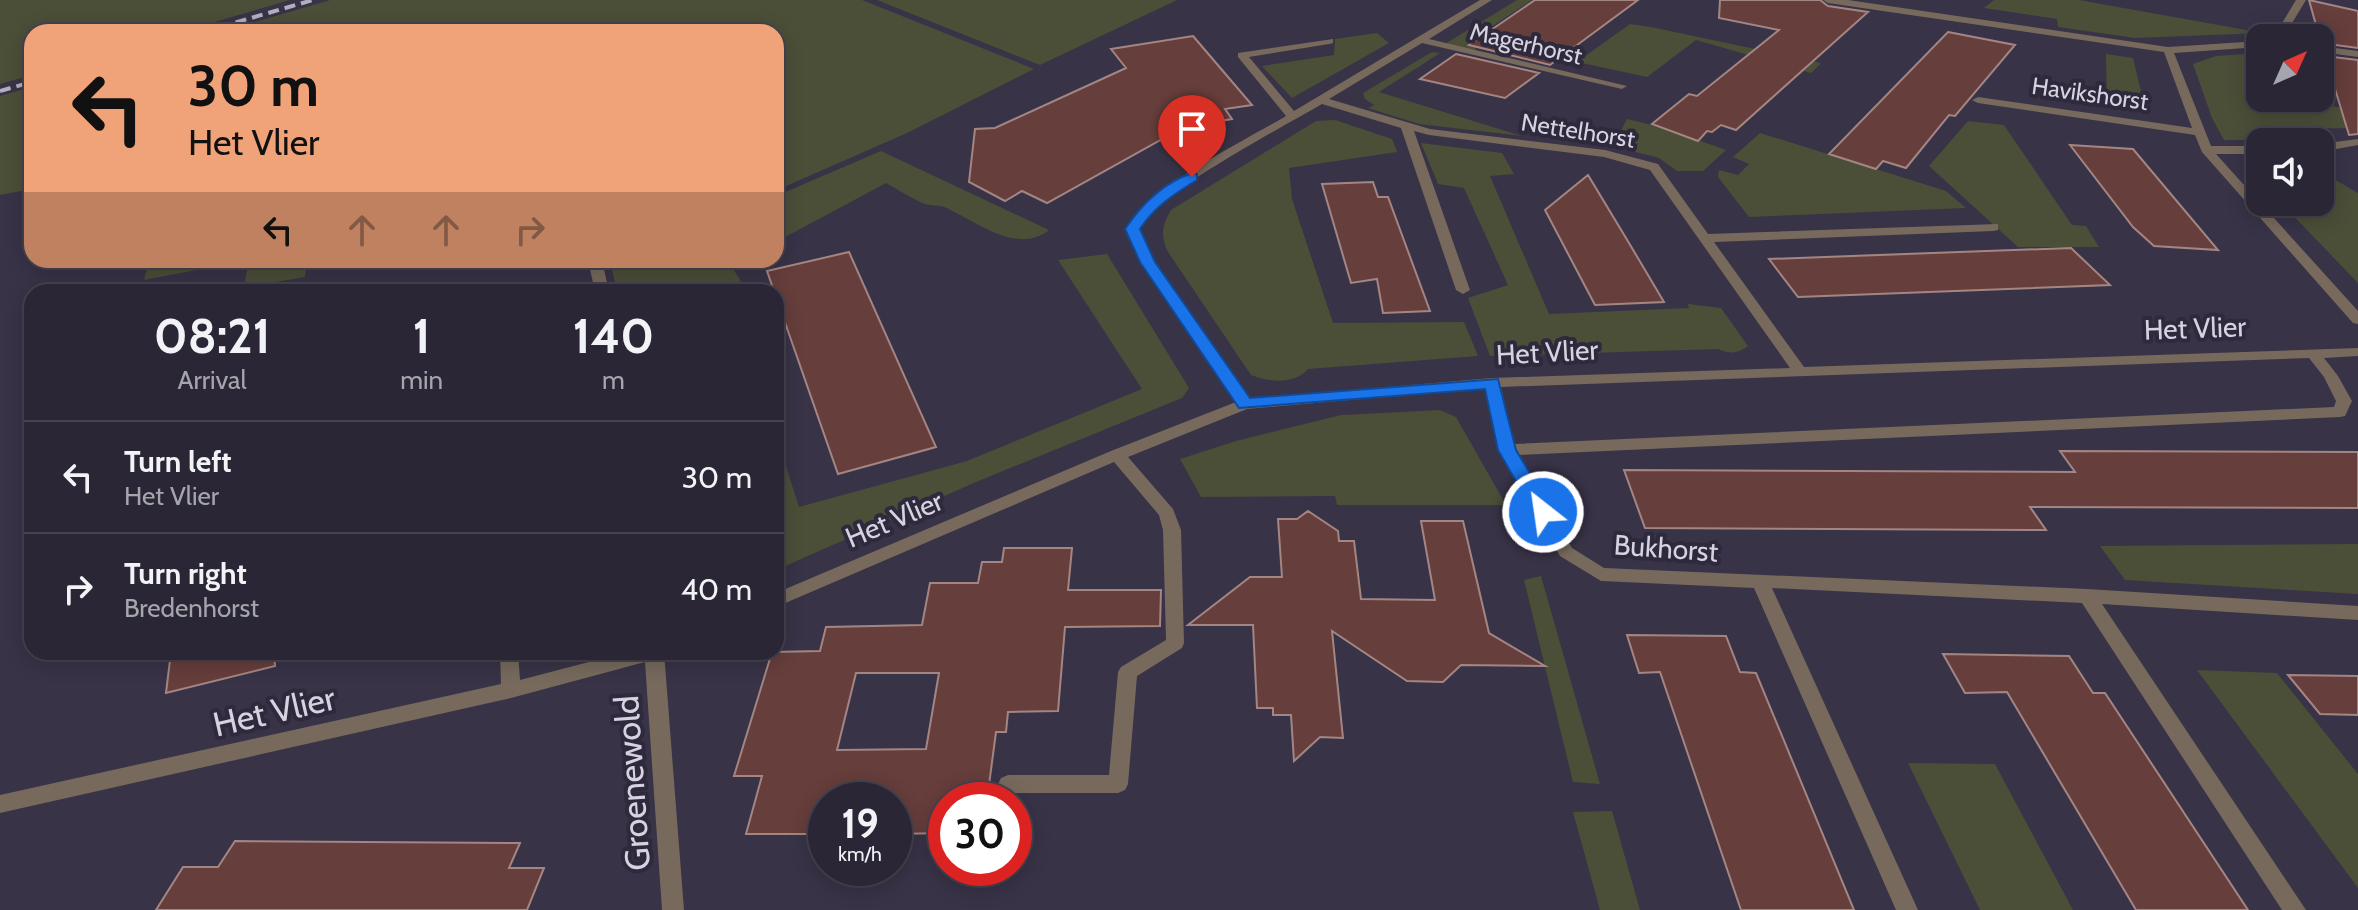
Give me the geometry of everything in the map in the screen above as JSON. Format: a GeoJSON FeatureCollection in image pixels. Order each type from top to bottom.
{"type":"FeatureCollection","features":[{"type":"Feature","properties":{"kind":"street"},"geometry":{"type":"LineString","coordinates":[[1828,0],[2168,50],[2246,45]]}},
{"type":"Feature","properties":{"kind":"street"},"geometry":{"type":"LineString","coordinates":[[2286,24],[2301,0]]}},
{"type":"Feature","properties":{"kind":"street"},"geometry":{"type":"LineString","coordinates":[[1245,404],[1147,262],[1132,229],[1137,219],[1167,192],[1293,118],[1478,2]]}},
{"type":"Feature","properties":{"kind":"street","name":"Magerhorst"},"geometry":{"type":"LineString","coordinates":[[1420,40],[1622,86]]}},
{"type":"Feature","properties":{"kind":"street"},"geometry":{"type":"LineString","coordinates":[[1293,118],[1242,55],[1329,41]]}},
{"type":"Feature","properties":{"kind":"street","name":"Havikshorst"},"geometry":{"type":"LineString","coordinates":[[2168,50],[2206,150],[2358,320]]}},
{"type":"Feature","properties":{"kind":"street"},"geometry":{"type":"LineString","coordinates":[[2334,51],[2358,54]]}},
{"type":"Feature","properties":{"kind":"street","name":"Nettelhorst"},"geometry":{"type":"LineString","coordinates":[[1320,100],[1407,127],[1605,154],[1654,167],[1798,369]]}},
{"type":"Feature","properties":{"kind":"street","name":"Havikshorst"},"geometry":{"type":"LineString","coordinates":[[1978,100],[2197,132]]}},
{"type":"Feature","properties":{"kind":"street"},"geometry":{"type":"LineString","coordinates":[[1407,127],[1463,290]]}},
{"type":"Feature","properties":{"kind":"street"},"geometry":{"type":"LineString","coordinates":[[2334,146],[2358,142]]}},
{"type":"Feature","properties":{"kind":"street"},"geometry":{"type":"LineString","coordinates":[[2206,150],[2246,150]]}},
{"type":"Feature","properties":{"kind":"street"},"geometry":{"type":"LineString","coordinates":[[1705,238],[1993,227]]}},
{"type":"Feature","properties":{"kind":"street"},"geometry":{"type":"LineString","coordinates":[[1507,450],[2340,412],[2344,401],[2331,376],[2312,352]]}},
{"type":"Feature","properties":{"kind":"street","name":"Het Vlier"},"geometry":{"type":"LineString","coordinates":[[784,597],[1245,404],[1492,383],[1798,369],[2358,352]]}},
{"type":"Feature","properties":{"kind":"street","name":"Bukhorst"},"geometry":{"type":"LineString","coordinates":[[1492,383],[1507,450],[1566,552],[1601,574],[2087,596],[2358,613]]}},
{"type":"Feature","properties":{"kind":"street"},"geometry":{"type":"LineString","coordinates":[[1032,784],[1118,784],[1128,672],[1175,643],[1172,530],[1167,513],[1117,455]]}},
{"type":"Feature","properties":{"kind":"street"},"geometry":{"type":"LineString","coordinates":[[1761,583],[1907,910]]}},
{"type":"Feature","properties":{"kind":"street"},"geometry":{"type":"LineString","coordinates":[[2087,596],[2295,910]]}},
{"type":"Feature","properties":{"kind":"street"},"geometry":{"type":"LineString","coordinates":[[509,660],[511,690]]}},
{"type":"Feature","properties":{"kind":"street","name":"Het Vlier"},"geometry":{"type":"LineString","coordinates":[[0,804],[511,690],[624,660]]}},
{"type":"Feature","properties":{"kind":"street","name":"Groenewold"},"geometry":{"type":"LineString","coordinates":[[655,660],[673,910]]}},
{"type":"Feature","properties":{"kind":"green space"},"geometry":{"type":"Polygon","coordinates":[[[0,0],[290,0],[208,24],[24,24],[24,77],[0,84],[0,0]]]}},
{"type":"Feature","properties":{"kind":"green space"},"geometry":{"type":"Polygon","coordinates":[[[330,0],[862,0],[1034,69],[907,133],[784,187],[784,24],[248,24],[330,0]]]}},
{"type":"Feature","properties":{"kind":"green space"},"geometry":{"type":"Polygon","coordinates":[[[877,0],[1177,0],[1040,65],[877,0]]]}},
{"type":"Feature","properties":{"kind":"green space"},"geometry":{"type":"Polygon","coordinates":[[[1517,0],[1532,0],[1482,33],[1562,58],[1487,43],[1473,50],[1445,44],[1517,0]]]}},
{"type":"Feature","properties":{"kind":"green space"},"geometry":{"type":"Polygon","coordinates":[[[1994,0],[2079,0],[2246,30],[2246,34],[2135,38],[2058,27],[2057,19],[1984,8],[1994,0]]]}},
{"type":"Feature","properties":{"kind":"green space"},"geometry":{"type":"Polygon","coordinates":[[[1630,24],[1821,63],[1811,73],[1696,40],[1647,77],[1577,62],[1630,24]]]}},
{"type":"Feature","properties":{"kind":"green space"},"geometry":{"type":"Polygon","coordinates":[[[1377,33],[1389,43],[1292,98],[1262,66],[1334,55],[1335,39],[1377,33]]]}},
{"type":"Feature","properties":{"kind":"green space"},"geometry":{"type":"Polygon","coordinates":[[[1432,52],[1440,53],[1379,92],[1522,136],[1419,124],[1368,108],[1374,105],[1365,99],[1363,93],[1432,52]]]}},
{"type":"Feature","properties":{"kind":"green space"},"geometry":{"type":"Polygon","coordinates":[[[2106,54],[2133,58],[2145,108],[2138,112],[2107,107],[2106,54]]]}},
{"type":"Feature","properties":{"kind":"green space"},"geometry":{"type":"Polygon","coordinates":[[[2246,54],[2246,112],[2334,112],[2334,106],[2358,111],[2358,128],[2246,128],[2246,140],[2224,140],[2212,118],[2193,64],[2216,56],[2246,54]]]}},
{"type":"Feature","properties":{"kind":"green space"},"geometry":{"type":"Polygon","coordinates":[[[24,89],[24,190],[0,195],[0,96],[24,89]]]}},
{"type":"Feature","properties":{"kind":"green space"},"geometry":{"type":"Polygon","coordinates":[[[1627,119],[1664,128],[1726,150],[1703,171],[1677,171],[1659,158],[1613,146],[1627,119]]]}},
{"type":"Feature","properties":{"kind":"green space"},"geometry":{"type":"Polygon","coordinates":[[[1335,120],[1392,139],[1397,152],[1289,168],[1292,199],[1333,323],[1464,322],[1478,356],[1308,369],[1296,378],[1281,381],[1251,375],[1168,252],[1163,231],[1171,210],[1316,121],[1335,120]]]}},
{"type":"Feature","properties":{"kind":"green space"},"geometry":{"type":"Polygon","coordinates":[[[1968,121],[2004,125],[2072,225],[2086,226],[2099,247],[2018,247],[1929,166],[1968,121]]]}},
{"type":"Feature","properties":{"kind":"green space"},"geometry":{"type":"Polygon","coordinates":[[[1760,133],[1946,191],[1966,208],[1749,217],[1718,177],[1719,170],[1738,175],[1749,164],[1733,157],[1760,133]]]}},
{"type":"Feature","properties":{"kind":"green space"},"geometry":{"type":"Polygon","coordinates":[[[1421,143],[1502,153],[1514,174],[1490,176],[1549,314],[1689,308],[1688,304],[1721,308],[1748,346],[1733,352],[1718,349],[1490,356],[1468,298],[1508,285],[1464,188],[1438,184],[1421,143]]]}},
{"type":"Feature","properties":{"kind":"green space"},"geometry":{"type":"Polygon","coordinates":[[[881,151],[1049,230],[1036,237],[1009,238],[944,207],[920,202],[886,183],[784,238],[784,193],[881,151]]]}},
{"type":"Feature","properties":{"kind":"green space"},"geometry":{"type":"Polygon","coordinates":[[[2334,179],[2358,193],[2358,283],[2293,216],[2334,216],[2334,179]]]}},
{"type":"Feature","properties":{"kind":"green space"},"geometry":{"type":"Polygon","coordinates":[[[1107,254],[1189,388],[1182,398],[976,482],[784,566],[784,460],[799,507],[967,461],[1142,389],[1058,260],[1107,254]]]}},
{"type":"Feature","properties":{"kind":"green space"},"geometry":{"type":"Polygon","coordinates":[[[147,268],[207,268],[144,280],[147,268]]]}},
{"type":"Feature","properties":{"kind":"green space"},"geometry":{"type":"Polygon","coordinates":[[[248,268],[306,268],[305,277],[276,284],[244,284],[248,268]]]}},
{"type":"Feature","properties":{"kind":"green space"},"geometry":{"type":"Polygon","coordinates":[[[612,268],[732,268],[741,281],[735,284],[615,284],[612,268]]]}},
{"type":"Feature","properties":{"kind":"green space"},"geometry":{"type":"Polygon","coordinates":[[[1440,410],[1456,417],[1506,505],[1337,505],[1335,496],[1201,497],[1180,459],[1236,441],[1341,415],[1440,410]]]}},
{"type":"Feature","properties":{"kind":"green space"},"geometry":{"type":"Polygon","coordinates":[[[2358,544],[2358,594],[2125,580],[2100,546],[2358,544]]]}},
{"type":"Feature","properties":{"kind":"green space"},"geometry":{"type":"Polygon","coordinates":[[[1541,576],[1600,784],[1573,782],[1524,580],[1541,576]]]}},
{"type":"Feature","properties":{"kind":"green space"},"geometry":{"type":"Polygon","coordinates":[[[2197,670],[2277,673],[2358,774],[2358,888],[2197,670]]]}},
{"type":"Feature","properties":{"kind":"green space"},"geometry":{"type":"Polygon","coordinates":[[[1908,763],[1995,764],[2073,910],[1980,910],[1908,763]]]}},
{"type":"Feature","properties":{"kind":"green space"},"geometry":{"type":"Polygon","coordinates":[[[1612,811],[1640,910],[1600,910],[1573,812],[1612,811]]]}},
{"type":"Feature","properties":{"kind":"building"},"geometry":{"type":"Polygon","coordinates":[[[1535,0],[1638,0],[1550,65],[1469,45],[1535,0]]]}},
{"type":"Feature","properties":{"kind":"building"},"geometry":{"type":"Polygon","coordinates":[[[1720,0],[1820,0],[1828,6],[1868,12],[1736,130],[1721,125],[1712,132],[1707,131],[1698,141],[1652,124],[1689,94],[1697,96],[1779,30],[1719,18],[1720,0]]]}},
{"type":"Feature","properties":{"kind":"building"},"geometry":{"type":"Polygon","coordinates":[[[2309,0],[2358,11],[2358,48],[2334,45],[2334,24],[2316,24],[2309,0]]]}},
{"type":"Feature","properties":{"kind":"building"},"geometry":{"type":"Polygon","coordinates":[[[1948,32],[2015,45],[1955,116],[1949,115],[1906,168],[1883,161],[1876,169],[1829,154],[1948,32]]]}},
{"type":"Feature","properties":{"kind":"building"},"geometry":{"type":"Polygon","coordinates":[[[1193,36],[1252,105],[1225,109],[1232,119],[1184,127],[1047,203],[1022,191],[1005,201],[969,182],[975,129],[995,128],[1126,68],[1111,49],[1193,36]]]}},
{"type":"Feature","properties":{"kind":"building"},"geometry":{"type":"Polygon","coordinates":[[[1456,54],[1539,73],[1505,98],[1420,79],[1456,54]]]}},
{"type":"Feature","properties":{"kind":"building"},"geometry":{"type":"Polygon","coordinates":[[[2334,57],[2358,60],[2358,134],[2349,135],[2334,86],[2334,57]]]}},
{"type":"Feature","properties":{"kind":"building"},"geometry":{"type":"Polygon","coordinates":[[[2070,145],[2133,149],[2218,250],[2154,246],[2133,227],[2070,145]]]}},
{"type":"Feature","properties":{"kind":"building"},"geometry":{"type":"Polygon","coordinates":[[[1588,175],[1664,302],[1595,305],[1545,210],[1588,175]]]}},
{"type":"Feature","properties":{"kind":"building"},"geometry":{"type":"Polygon","coordinates":[[[1373,182],[1378,197],[1388,197],[1430,311],[1383,313],[1377,279],[1351,283],[1322,184],[1373,182]]]}},
{"type":"Feature","properties":{"kind":"building"},"geometry":{"type":"Polygon","coordinates":[[[2071,248],[2110,285],[1798,297],[1769,259],[2071,248]]]}},
{"type":"Feature","properties":{"kind":"building"},"geometry":{"type":"Polygon","coordinates":[[[849,252],[936,447],[838,474],[784,320],[784,284],[772,284],[767,271],[849,252]]]}},
{"type":"Feature","properties":{"kind":"building"},"geometry":{"type":"Polygon","coordinates":[[[2060,451],[2358,452],[2358,508],[2030,507],[2046,530],[1645,528],[1624,470],[2075,472],[2060,451]]]}},
{"type":"Feature","properties":{"kind":"building"},"geometry":{"type":"Polygon","coordinates":[[[1308,511],[1338,531],[1339,541],[1354,541],[1361,599],[1435,600],[1421,521],[1463,521],[1489,633],[1545,666],[1461,665],[1443,682],[1407,681],[1332,631],[1343,738],[1320,737],[1294,761],[1291,715],[1273,715],[1273,708],[1257,708],[1253,625],[1188,625],[1250,577],[1282,577],[1278,519],[1297,519],[1308,511]]]}},
{"type":"Feature","properties":{"kind":"building"},"geometry":{"type":"Polygon","coordinates":[[[1004,548],[1072,548],[1068,590],[1161,590],[1160,626],[1065,627],[1058,711],[1008,712],[1006,732],[996,732],[989,782],[928,782],[928,833],[912,834],[912,782],[808,782],[808,834],[746,834],[762,776],[734,776],[770,660],[784,660],[784,652],[820,651],[826,627],[922,625],[930,583],[978,583],[982,562],[1002,562],[1004,548]],[[856,673],[837,750],[926,749],[939,673],[856,673]]]}},
{"type":"Feature","properties":{"kind":"building"},"geometry":{"type":"Polygon","coordinates":[[[1627,635],[1726,636],[1740,672],[1756,673],[1854,910],[1741,910],[1660,672],[1639,673],[1627,635]]]}},
{"type":"Feature","properties":{"kind":"building"},"geometry":{"type":"Polygon","coordinates":[[[1943,654],[2069,656],[2093,693],[2105,693],[2248,910],[2136,910],[2007,692],[1965,693],[1943,654]]]}},
{"type":"Feature","properties":{"kind":"building"},"geometry":{"type":"Polygon","coordinates":[[[170,660],[275,660],[275,666],[166,693],[170,660]]]}},
{"type":"Feature","properties":{"kind":"building"},"geometry":{"type":"Polygon","coordinates":[[[2288,675],[2358,676],[2358,715],[2320,714],[2288,675]]]}},
{"type":"Feature","properties":{"kind":"building"},"geometry":{"type":"Polygon","coordinates":[[[235,841],[520,843],[509,868],[544,868],[527,910],[156,910],[183,867],[218,867],[235,841]]]}},
{"type":"Feature","properties":{"kind":"railway"},"geometry":{"type":"LineString","coordinates":[[230,24],[313,0]]}},
{"type":"Feature","properties":{"kind":"railway"},"geometry":{"type":"LineString","coordinates":[[0,91],[24,84]]}},
{"type":"Feature","properties":{"kind":"route"},"geometry":{"type":"LineString","coordinates":[[1192,177],[1144,211],[1132,229],[1147,262],[1245,404],[1492,383],[1507,450],[1543,512]]}}]}
